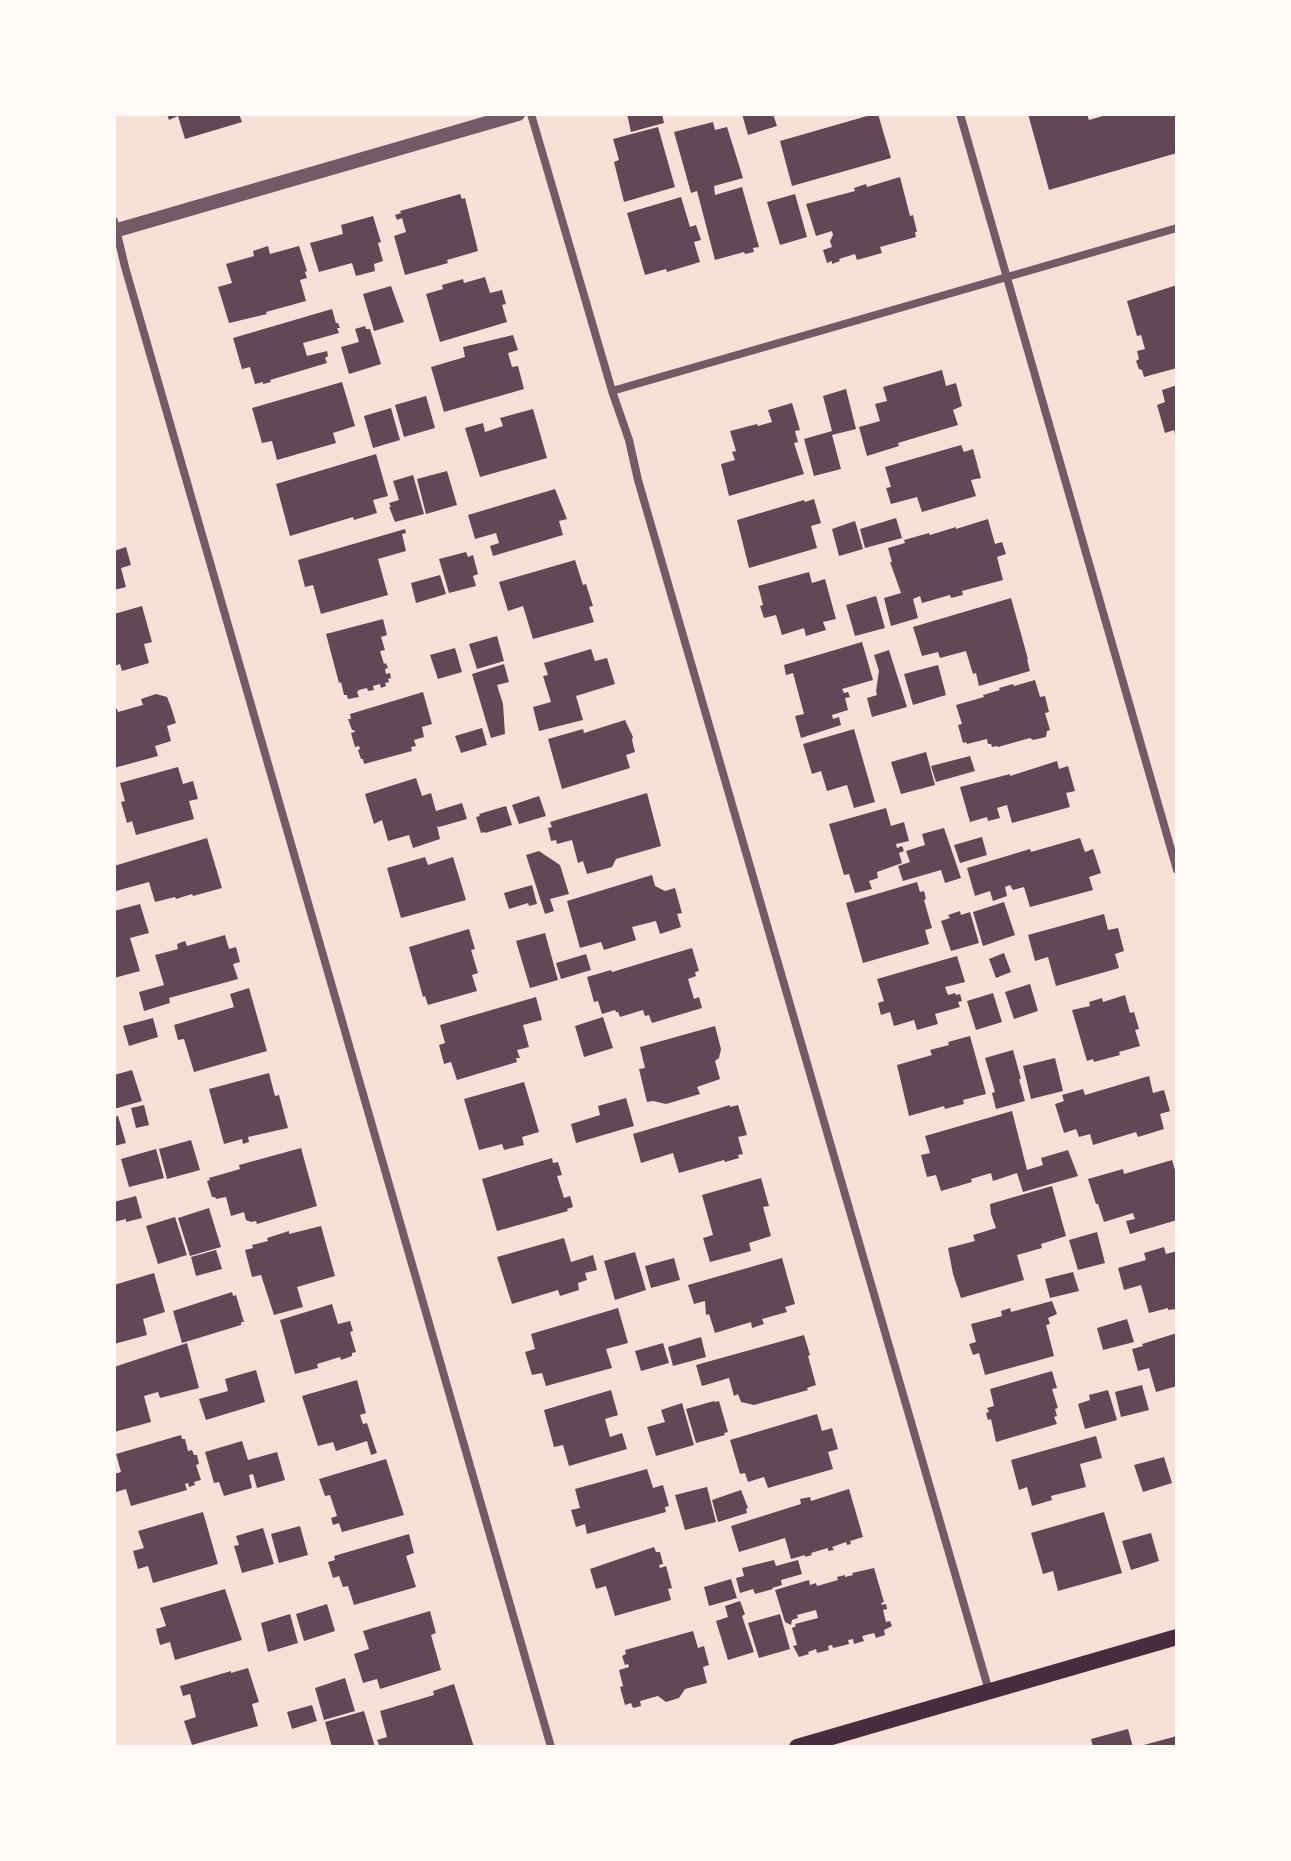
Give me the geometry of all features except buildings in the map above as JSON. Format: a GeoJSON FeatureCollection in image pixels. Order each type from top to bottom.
{"type":"FeatureCollection","features":[{"type":"Feature","properties":{"kind":"main road"},"geometry":{"type":"LineString","coordinates":[[797,1747],[1177,1637]]}},
{"type":"Feature","properties":{"kind":"street"},"geometry":{"type":"LineString","coordinates":[[518,114],[115,227],[551,1747]]}},
{"type":"Feature","properties":{"kind":"street"},"geometry":{"type":"LineString","coordinates":[[531,114],[629,440],[638,480],[989,1691]]}},
{"type":"Feature","properties":{"kind":"street"},"geometry":{"type":"LineString","coordinates":[[960,114],[1177,870]]}},
{"type":"Feature","properties":{"kind":"street"},"geometry":{"type":"LineString","coordinates":[[612,391],[1177,228]]}}]}
